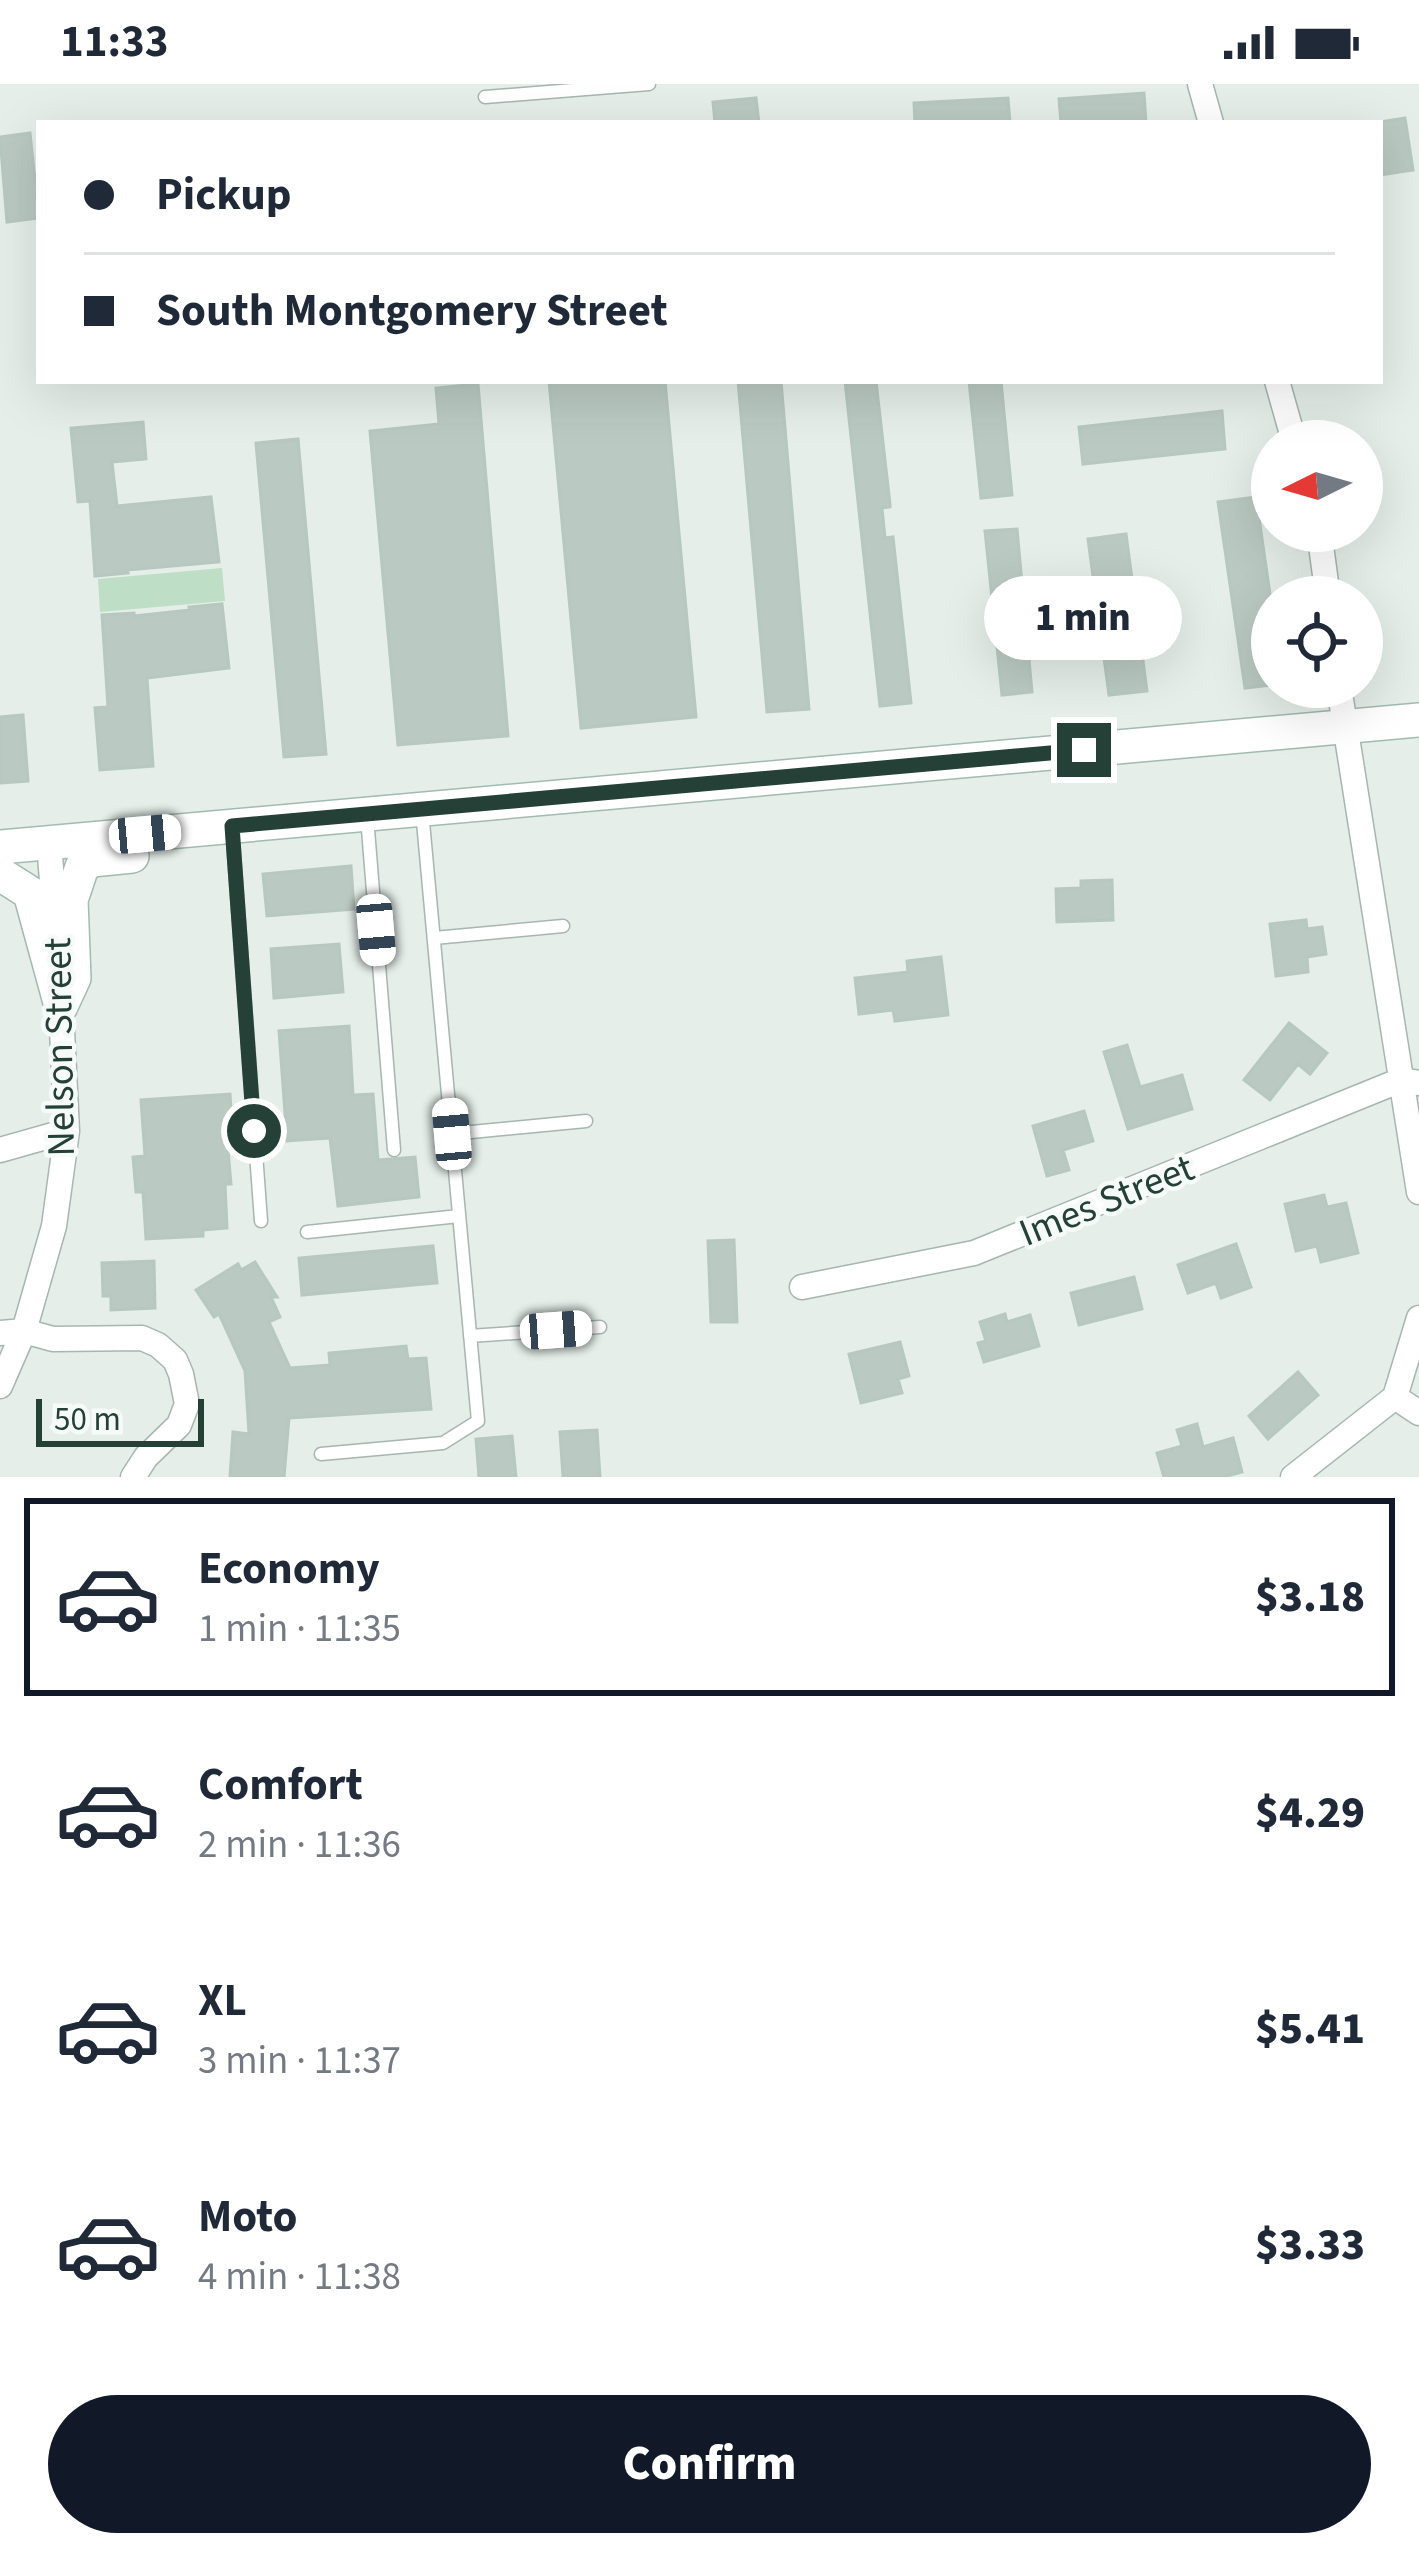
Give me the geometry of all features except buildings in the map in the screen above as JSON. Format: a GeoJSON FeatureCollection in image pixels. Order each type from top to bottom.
{"type":"FeatureCollection","features":[{"type":"Feature","properties":{"kind":"street"},"geometry":{"type":"LineString","coordinates":[[1200,84],[1210,120]]}},
{"type":"Feature","properties":{"kind":"street"},"geometry":{"type":"LineString","coordinates":[[1278,384],[1288,420]]}},
{"type":"Feature","properties":{"kind":"street"},"geometry":{"type":"LineString","coordinates":[[1342,708],[1410,1082],[1419,1192]]}},
{"type":"Feature","properties":{"kind":"street"},"geometry":{"type":"LineString","coordinates":[[0,847],[1419,719]]}},
{"type":"Feature","properties":{"kind":"street"},"geometry":{"type":"LineString","coordinates":[[61,1006],[74,978],[71,900],[82,867],[92,860],[137,855],[184,830]]}},
{"type":"Feature","properties":{"kind":"street","name":"Nelson Street"},"geometry":{"type":"LineString","coordinates":[[0,1385],[12,1332],[54,1226],[67,1131],[50,843]]}},
{"type":"Feature","properties":{"kind":"street"},"geometry":{"type":"LineString","coordinates":[[0,874],[30,892],[61,1006]]}},
{"type":"Feature","properties":{"kind":"street","name":"Imes Street"},"geometry":{"type":"LineString","coordinates":[[802,1287],[974,1253],[1410,1082]]}},
{"type":"Feature","properties":{"kind":"street"},"geometry":{"type":"LineString","coordinates":[[0,1150],[67,1131]]}},
{"type":"Feature","properties":{"kind":"street"},"geometry":{"type":"LineString","coordinates":[[1293,1477],[1395,1397],[1419,1318]]}},
{"type":"Feature","properties":{"kind":"street"},"geometry":{"type":"LineString","coordinates":[[12,1332],[53,1339],[142,1338],[175,1360],[187,1404],[179,1425],[133,1477]]}},
{"type":"Feature","properties":{"kind":"street"},"geometry":{"type":"LineString","coordinates":[[1395,1397],[1419,1413]]}},
{"type":"Feature","properties":{"kind":"lane"},"geometry":{"type":"LineString","coordinates":[[485,97],[649,84]]}},
{"type":"Feature","properties":{"kind":"lane"},"geometry":{"type":"LineString","coordinates":[[321,1454],[443,1443],[478,1421],[422,809]]}},
{"type":"Feature","properties":{"kind":"lane"},"geometry":{"type":"LineString","coordinates":[[367,813],[394,1150]]}},
{"type":"Feature","properties":{"kind":"lane"},"geometry":{"type":"LineString","coordinates":[[232,826],[260,1220]]}},
{"type":"Feature","properties":{"kind":"lane"},"geometry":{"type":"LineString","coordinates":[[434,938],[562,926]]}},
{"type":"Feature","properties":{"kind":"lane"},"geometry":{"type":"LineString","coordinates":[[452,1134],[586,1121]]}},
{"type":"Feature","properties":{"kind":"lane"},"geometry":{"type":"LineString","coordinates":[[307,1232],[459,1216]]}},
{"type":"Feature","properties":{"kind":"lane"},"geometry":{"type":"LineString","coordinates":[[470,1336],[600,1328]]}},
{"type":"Feature","properties":{"kind":"green space"},"geometry":{"type":"Polygon","coordinates":[[[222,568],[225,601],[100,612],[98,579],[222,568]]]}},
{"type":"Feature","properties":{"kind":"route"},"geometry":{"type":"LineString","coordinates":[[254,1131],[232,826],[1084,750]]}}]}
